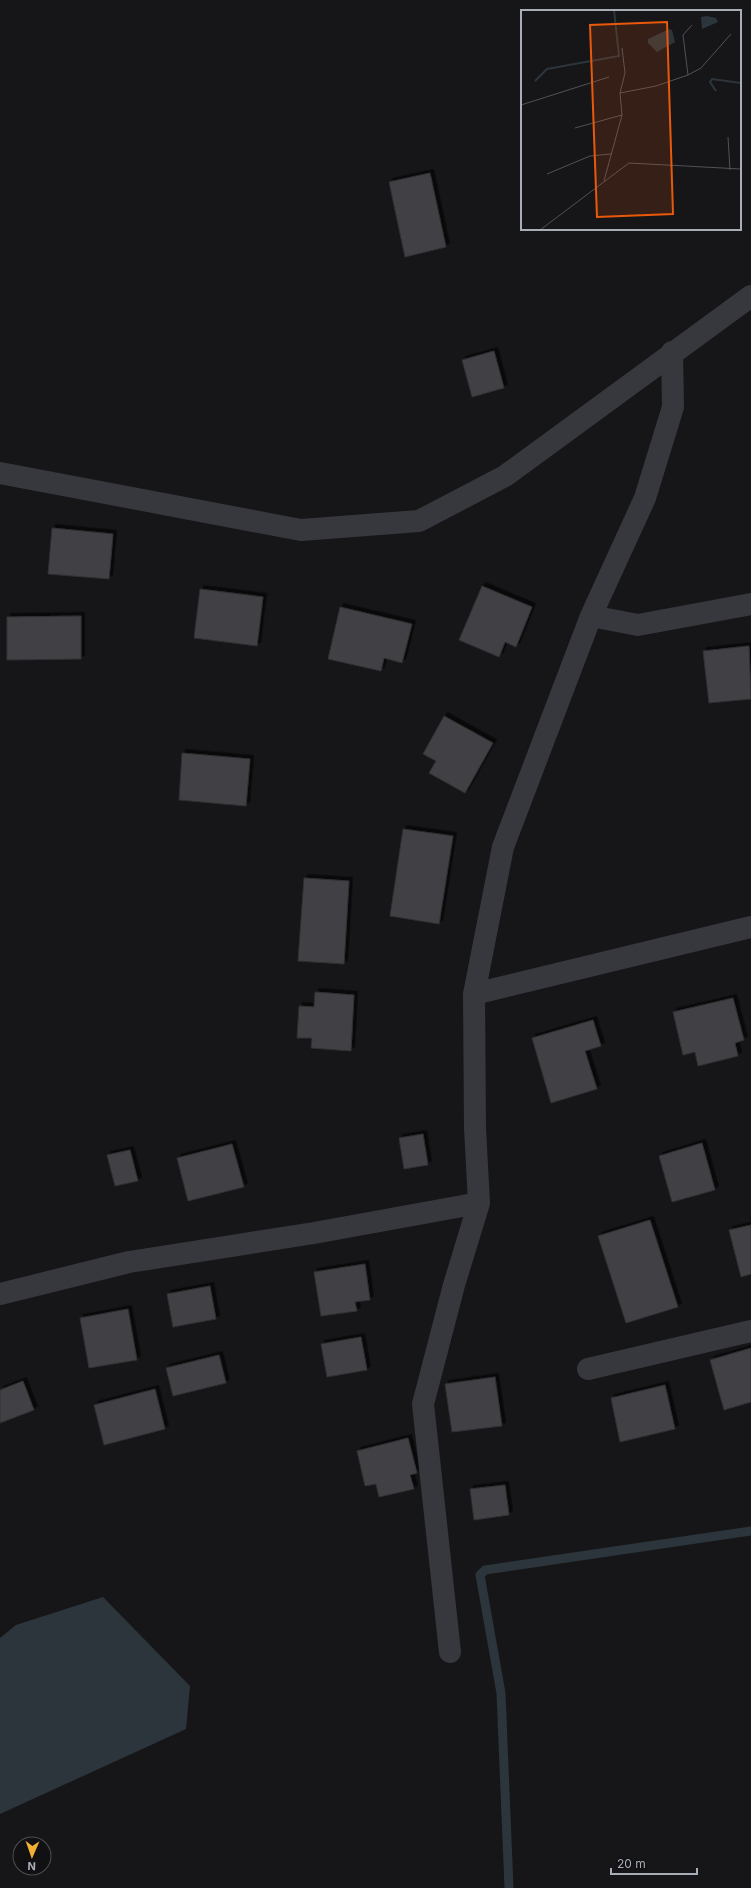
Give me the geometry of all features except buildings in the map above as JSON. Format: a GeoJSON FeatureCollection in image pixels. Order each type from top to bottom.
{"type":"FeatureCollection","features":[{"type":"Feature","properties":{"kind":"street"},"geometry":{"type":"LineString","coordinates":[[0,473],[301,530],[419,521],[505,476],[672,352],[751,296]]}},
{"type":"Feature","properties":{"kind":"street"},"geometry":{"type":"LineString","coordinates":[[450,1652],[423,1404],[454,1285],[479,1203],[475,1128],[474,994],[503,847],[591,616],[645,498],[671,415],[673,407],[672,352]]}},
{"type":"Feature","properties":{"kind":"street"},"geometry":{"type":"LineString","coordinates":[[591,616],[638,624],[751,604]]}},
{"type":"Feature","properties":{"kind":"street"},"geometry":{"type":"LineString","coordinates":[[474,994],[751,927]]}},
{"type":"Feature","properties":{"kind":"street"},"geometry":{"type":"LineString","coordinates":[[0,1294],[129,1262],[314,1233],[479,1203]]}},
{"type":"Feature","properties":{"kind":"street"},"geometry":{"type":"LineString","coordinates":[[588,1369],[751,1332]]}},
{"type":"Feature","properties":{"kind":"shaded area"},"geometry":{"type":"Polygon","coordinates":[[[103,1597],[190,1686],[186,1729],[0,1814],[0,1638],[16,1625],[103,1597]]]}},
{"type":"Feature","properties":{"kind":"waterway"},"geometry":{"type":"LineString","coordinates":[[509,1888],[501,1693],[480,1575],[485,1570],[751,1531]]}}]}
